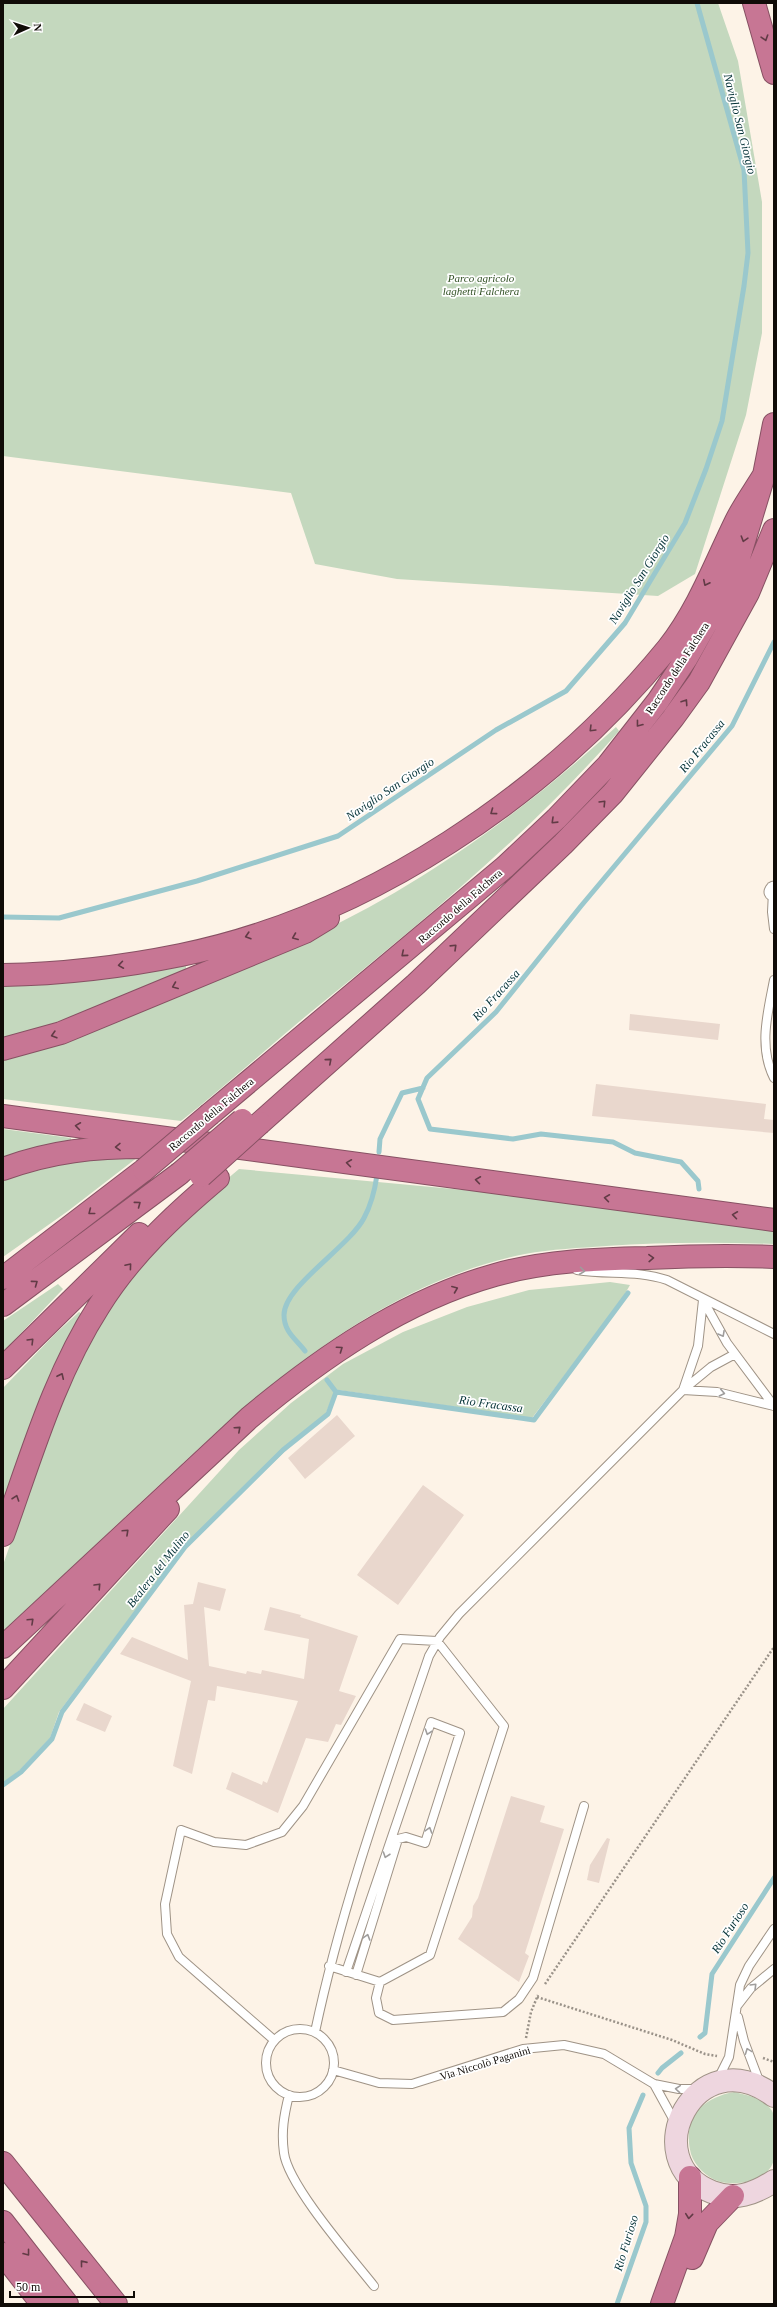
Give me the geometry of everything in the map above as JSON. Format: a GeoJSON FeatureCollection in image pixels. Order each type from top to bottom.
{"type":"FeatureCollection","features":[{"type":"Feature","properties":{"kind":"highway"},"geometry":{"type":"LineString","coordinates":[[754,3],[774,73]]}},
{"type":"Feature","properties":{"kind":"highway","name":"Raccordo della Falchera"},"geometry":{"type":"LineString","coordinates":[[3,1278],[144,1170],[505,867],[556,819],[608,765],[658,701],[713,613],[734,574],[764,475],[774,424]]}},
{"type":"Feature","properties":{"kind":"highway"},"geometry":{"type":"LineString","coordinates":[[3,1049],[61,1033],[305,932],[491,814],[534,782],[568,754],[637,683],[668,647],[693,612],[738,517],[764,475]]}},
{"type":"Feature","properties":{"kind":"highway","name":"Raccordo della Falchera"},"geometry":{"type":"LineString","coordinates":[[259,1123],[416,984],[563,844],[613,793],[673,718],[698,682],[748,593],[774,530]]}},
{"type":"Feature","properties":{"kind":"highway"},"geometry":{"type":"LineString","coordinates":[[3,975],[88,970],[182,955],[220,945],[307,915],[356,894],[411,864]]}},
{"type":"Feature","properties":{"kind":"highway"},"geometry":{"type":"LineString","coordinates":[[3,1116],[774,1220]]}},
{"type":"Feature","properties":{"kind":"highway"},"geometry":{"type":"LineString","coordinates":[[3,1305],[179,1174],[259,1123]]}},
{"type":"Feature","properties":{"kind":"highway"},"geometry":{"type":"LineString","coordinates":[[3,1535],[53,1395],[83,1332],[99,1305],[145,1246],[184,1206],[259,1123]]}},
{"type":"Feature","properties":{"kind":"highway"},"geometry":{"type":"LineString","coordinates":[[3,1169],[29,1160],[58,1153],[87,1148],[117,1147],[150,1147],[324,1160]]}},
{"type":"Feature","properties":{"kind":"highway"},"geometry":{"type":"LineString","coordinates":[[3,1368],[175,1198],[210,1177]]}},
{"type":"Feature","properties":{"kind":"highway"},"geometry":{"type":"LineString","coordinates":[[3,1648],[209,1455],[283,1389],[345,1345],[377,1326],[460,1286],[494,1275],[544,1265],[600,1259],[698,1256],[774,1257]]}},
{"type":"Feature","properties":{"kind":"highway"},"geometry":{"type":"LineString","coordinates":[[3,1688],[159,1521],[209,1455]]}},
{"type":"Feature","properties":{"kind":"highway"},"geometry":{"type":"LineString","coordinates":[[3,2153],[20,2184]]}},
{"type":"Feature","properties":{"kind":"highway"},"geometry":{"type":"LineString","coordinates":[[3,2163],[116,2304]]}},
{"type":"Feature","properties":{"kind":"highway"},"geometry":{"type":"LineString","coordinates":[[662,2304],[686,2237],[690,2214],[690,2177]]}},
{"type":"Feature","properties":{"kind":"highway"},"geometry":{"type":"LineString","coordinates":[[673,2304],[707,2223],[733,2196]]}},
{"type":"Feature","properties":{"kind":"highway"},"geometry":{"type":"LineString","coordinates":[[3,2222],[67,2304]]}},
{"type":"Feature","properties":{"kind":"highway"},"geometry":{"type":"LineString","coordinates":[[3,2254],[42,2304]]}},
{"type":"Feature","properties":{"kind":"street"},"geometry":{"type":"LineString","coordinates":[[768,2091],[746,2081],[729,2080],[709,2086],[692,2098],[684,2108],[677,2125],[676,2144],[679,2156],[690,2177],[704,2189],[722,2196],[733,2196],[768,2190]]}},
{"type":"Feature","properties":{"kind":"lane"},"geometry":{"type":"LineString","coordinates":[[774,891],[772,912],[774,930]]}},
{"type":"Feature","properties":{"kind":"lane"},"geometry":{"type":"LineString","coordinates":[[774,980],[765,1044],[769,1068],[774,1078]]}},
{"type":"Feature","properties":{"kind":"lane"},"geometry":{"type":"LineString","coordinates":[[544,1265],[597,1273],[634,1272],[649,1274],[667,1280],[703,1300],[774,1334]]}},
{"type":"Feature","properties":{"kind":"lane"},"geometry":{"type":"LineString","coordinates":[[703,1300],[727,1343],[774,1406]]}},
{"type":"Feature","properties":{"kind":"lane"},"geometry":{"type":"LineString","coordinates":[[683,1390],[698,1346],[703,1300]]}},
{"type":"Feature","properties":{"kind":"lane"},"geometry":{"type":"LineString","coordinates":[[315,2032],[329,1966],[379,1802],[429,1656],[437,1641],[459,1614],[683,1390],[711,1367],[735,1354]]}},
{"type":"Feature","properties":{"kind":"lane"},"geometry":{"type":"LineString","coordinates":[[683,1390],[717,1392],[774,1406]]}},
{"type":"Feature","properties":{"kind":"lane"},"geometry":{"type":"LineString","coordinates":[[274,2040],[179,1957],[167,1934],[165,1904],[181,1830],[214,1842],[246,1845],[282,1832],[303,1806],[400,1639],[437,1641],[504,1726],[430,1955],[380,1982],[329,1966]]}},
{"type":"Feature","properties":{"kind":"lane"},"geometry":{"type":"LineString","coordinates":[[346,1972],[431,1722],[460,1733],[425,1843],[406,1837],[398,1839],[356,1975]]}},
{"type":"Feature","properties":{"kind":"lane"},"geometry":{"type":"LineString","coordinates":[[380,1982],[376,1998],[379,2013],[393,2020],[503,2012],[519,2000],[533,1978],[584,1806]]}},
{"type":"Feature","properties":{"kind":"lane"},"geometry":{"type":"LineString","coordinates":[[709,2086],[729,2057],[743,1979],[774,1930]]}},
{"type":"Feature","properties":{"kind":"lane"},"geometry":{"type":"LineString","coordinates":[[737,2006],[751,1988],[774,1969]]}},
{"type":"Feature","properties":{"kind":"lane"},"geometry":{"type":"LineString","coordinates":[[737,2015],[744,2041],[768,2091]]}},
{"type":"Feature","properties":{"kind":"lane"},"geometry":{"type":"LineString","coordinates":[[293,2029],[304,2029],[315,2032],[324,2039],[331,2048],[334,2059],[333,2070],[329,2081],[312,2095],[300,2097],[289,2095],[280,2090],[272,2082],[267,2072],[266,2061],[268,2050],[274,2040],[283,2033],[293,2029]]}},
{"type":"Feature","properties":{"kind":"lane","name":"Via Niccolò Paganini"},"geometry":{"type":"LineString","coordinates":[[333,2070],[379,2083],[412,2084],[523,2049],[564,2045],[604,2054],[654,2084],[679,2089],[709,2086]]}},
{"type":"Feature","properties":{"kind":"lane","name":"Via Niccolò Paganini"},"geometry":{"type":"LineString","coordinates":[[654,2084],[669,2108],[677,2125]]}},
{"type":"Feature","properties":{"kind":"lane"},"geometry":{"type":"LineString","coordinates":[[289,2095],[282,2124],[284,2154],[292,2178],[374,2286]]}},
{"type":"Feature","properties":{"kind":"path"},"geometry":{"type":"LineString","coordinates":[[544,1986],[774,1647]]}},
{"type":"Feature","properties":{"kind":"path"},"geometry":{"type":"LineString","coordinates":[[523,2049],[531,2012],[540,1991]]}},
{"type":"Feature","properties":{"kind":"path"},"geometry":{"type":"LineString","coordinates":[[537,1997],[672,2040],[705,2054],[729,2057]]}},
{"type":"Feature","properties":{"kind":"green space","name":"Parco agricolo laghetti Falchera"},"geometry":{"type":"Polygon","coordinates":[[[3,3],[718,3],[738,61],[762,202],[762,333],[746,415],[695,574],[658,596],[397,579],[315,564],[291,493],[3,456],[3,3]]]}},
{"type":"Feature","properties":{"kind":"green space"},"geometry":{"type":"Polygon","coordinates":[[[616,727],[619,731],[546,808],[508,845],[429,915],[181,1121],[3,1099],[3,1057],[301,941],[343,921],[385,898],[467,847],[544,789],[616,727]]]}},
{"type":"Feature","properties":{"kind":"green space"},"geometry":{"type":"Polygon","coordinates":[[[186,965],[186,969],[63,1020],[3,1040],[3,985],[186,965]]]}},
{"type":"Feature","properties":{"kind":"green space"},"geometry":{"type":"Polygon","coordinates":[[[3,1129],[71,1138],[71,1143],[3,1161],[3,1129]]]}},
{"type":"Feature","properties":{"kind":"green space"},"geometry":{"type":"Polygon","coordinates":[[[103,1157],[138,1157],[68,1211],[3,1257],[3,1181],[39,1167],[103,1157]]]}},
{"type":"Feature","properties":{"kind":"green space"},"geometry":{"type":"Polygon","coordinates":[[[239,1169],[507,1194],[774,1230],[774,1244],[669,1243],[545,1251],[525,1254],[473,1268],[424,1288],[377,1312],[332,1340],[288,1372],[207,1441],[3,1633],[3,1565],[58,1407],[76,1363],[129,1278],[188,1212],[239,1169]]]}},
{"type":"Feature","properties":{"kind":"green space"},"geometry":{"type":"Polygon","coordinates":[[[610,1282],[630,1285],[619,1304],[532,1418],[338,1390],[334,1393],[326,1413],[183,1547],[59,1712],[50,1738],[20,1770],[3,1783],[3,1709],[239,1450],[291,1403],[343,1364],[403,1332],[467,1307],[529,1290],[610,1282]]]}},
{"type":"Feature","properties":{"kind":"green space"},"geometry":{"type":"Polygon","coordinates":[[[58,1284],[63,1289],[3,1352],[3,1321],[58,1284]]]}},
{"type":"Feature","properties":{"kind":"green space"},"geometry":{"type":"Polygon","coordinates":[[[79,1312],[82,1314],[3,1513],[3,1388],[55,1334],[79,1312]]]}},
{"type":"Feature","properties":{"kind":"green space"},"geometry":{"type":"Polygon","coordinates":[[[734,2092],[758,2099],[772,2110],[774,2116],[774,2159],[771,2167],[766,2173],[759,2177],[743,2182],[725,2183],[709,2177],[695,2163],[691,2154],[689,2130],[697,2112],[704,2105],[712,2099],[734,2092]]]}},
{"type":"Feature","properties":{"kind":"building"},"geometry":{"type":"Polygon","coordinates":[[[630,1014],[720,1024],[718,1040],[629,1030],[630,1014]]]}},
{"type":"Feature","properties":{"kind":"building"},"geometry":{"type":"Polygon","coordinates":[[[596,1084],[766,1104],[764,1119],[774,1120],[774,1133],[592,1116],[596,1084]]]}},
{"type":"Feature","properties":{"kind":"building"},"geometry":{"type":"Polygon","coordinates":[[[337,1415],[355,1436],[305,1479],[288,1458],[337,1415]]]}},
{"type":"Feature","properties":{"kind":"building"},"geometry":{"type":"Polygon","coordinates":[[[423,1485],[464,1515],[398,1605],[357,1575],[423,1485]]]}},
{"type":"Feature","properties":{"kind":"building"},"geometry":{"type":"Polygon","coordinates":[[[198,1582],[226,1589],[220,1611],[204,1607],[209,1666],[246,1674],[247,1671],[261,1674],[262,1670],[304,1679],[309,1639],[264,1630],[270,1607],[301,1615],[300,1617],[358,1636],[339,1691],[356,1696],[341,1725],[336,1724],[328,1742],[306,1738],[278,1813],[226,1789],[232,1772],[262,1785],[263,1781],[267,1783],[298,1701],[217,1686],[215,1701],[208,1700],[192,1774],[173,1766],[191,1681],[120,1654],[132,1637],[188,1660],[184,1605],[193,1604],[198,1582]]]}},
{"type":"Feature","properties":{"kind":"building"},"geometry":{"type":"Polygon","coordinates":[[[84,1703],[112,1716],[105,1732],[76,1720],[84,1703]]]}},
{"type":"Feature","properties":{"kind":"building"},"geometry":{"type":"Polygon","coordinates":[[[511,1796],[545,1806],[540,1822],[564,1829],[525,1953],[529,1956],[519,1982],[458,1939],[472,1917],[473,1906],[478,1898],[511,1796]]]}},
{"type":"Feature","properties":{"kind":"building"},"geometry":{"type":"Polygon","coordinates":[[[607,1838],[610,1839],[599,1883],[587,1880],[590,1865],[607,1838]]]}},
{"type":"Feature","properties":{"kind":"waterway","name":"Naviglio San Giorgio"},"geometry":{"type":"LineString","coordinates":[[3,917],[59,918],[197,881],[338,836],[496,730],[566,691],[625,623],[685,523],[706,469],[722,421],[748,253],[744,170],[697,3]]}},
{"type":"Feature","properties":{"kind":"waterway","name":"Rio Fracassa"},"geometry":{"type":"LineString","coordinates":[[699,1189],[698,1181],[681,1162],[635,1153],[613,1142],[541,1134],[513,1139],[430,1129],[418,1099],[427,1078],[496,1012],[581,906],[732,726],[774,642]]}},
{"type":"Feature","properties":{"kind":"waterway","name":"Bealera del Mulino"},"geometry":{"type":"LineString","coordinates":[[379,1152],[380,1139],[402,1093],[423,1088]]}},
{"type":"Feature","properties":{"kind":"waterway","name":"Bealera del Mulino"},"geometry":{"type":"LineString","coordinates":[[305,1351],[291,1335],[286,1326],[284,1315],[287,1304],[294,1292],[305,1279],[345,1241],[364,1218],[369,1208],[377,1175]]}},
{"type":"Feature","properties":{"kind":"waterway","name":"Rio Fracassa"},"geometry":{"type":"LineString","coordinates":[[336,1392],[534,1420],[628,1293]]}},
{"type":"Feature","properties":{"kind":"waterway","name":"Bealera del Mulino"},"geometry":{"type":"LineString","coordinates":[[3,1785],[21,1772],[52,1739],[62,1712],[185,1547],[283,1450],[328,1414],[336,1392],[327,1380]]}},
{"type":"Feature","properties":{"kind":"waterway","name":"Rio Furioso"},"geometry":{"type":"LineString","coordinates":[[700,2037],[705,2033],[712,1974],[774,1878]]}},
{"type":"Feature","properties":{"kind":"waterway","name":"Rio Furioso"},"geometry":{"type":"LineString","coordinates":[[658,2073],[681,2053]]}},
{"type":"Feature","properties":{"kind":"waterway","name":"Rio Furioso"},"geometry":{"type":"LineString","coordinates":[[617,2304],[646,2222],[646,2206],[631,2163],[629,2128],[643,2095]]}}]}
